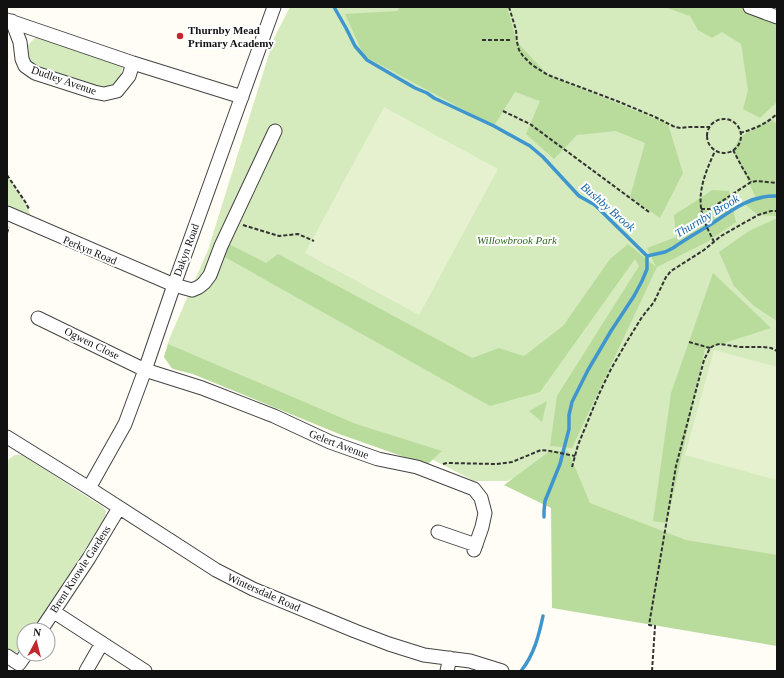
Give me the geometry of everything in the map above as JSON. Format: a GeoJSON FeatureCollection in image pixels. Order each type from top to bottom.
{"type":"FeatureCollection","features":[{"type":"Feature","properties":{"kind":"street","name":"Dakyn Road"},"geometry":{"type":"LineString","coordinates":[[89,488],[125,424],[274,7]]}},
{"type":"Feature","properties":{"kind":"street"},"geometry":{"type":"LineString","coordinates":[[750,7],[777,17]]}},
{"type":"Feature","properties":{"kind":"street","name":"Dudley Avenue"},"geometry":{"type":"LineString","coordinates":[[9,20],[20,42],[22,59],[26,66],[35,73],[104,94],[117,91],[129,76],[133,64]]}},
{"type":"Feature","properties":{"kind":"street","name":"Dudley Avenue"},"geometry":{"type":"LineString","coordinates":[[9,20],[133,64],[242,97]]}},
{"type":"Feature","properties":{"kind":"street","name":"Perkyn Road"},"geometry":{"type":"LineString","coordinates":[[7,213],[20,220],[174,285],[192,290],[204,283],[210,275],[221,246],[275,131]]}},
{"type":"Feature","properties":{"kind":"street","name":"Ogwen Close"},"geometry":{"type":"LineString","coordinates":[[38,318],[145,370]]}},
{"type":"Feature","properties":{"kind":"street","name":"Gelert Avenue"},"geometry":{"type":"LineString","coordinates":[[145,370],[210,391],[274,416],[330,442],[378,459],[416,467],[474,489],[481,498],[485,513],[475,547],[438,532]]}},
{"type":"Feature","properties":{"kind":"street","name":"Wintersdale Road"},"geometry":{"type":"LineString","coordinates":[[9,442],[89,488],[216,570],[253,590],[355,632],[389,644],[424,655],[470,660],[502,671]]}},
{"type":"Feature","properties":{"kind":"street","name":"Brent Knowle Gardens"},"geometry":{"type":"LineString","coordinates":[[47,622],[89,558],[119,508]]}},
{"type":"Feature","properties":{"kind":"street"},"geometry":{"type":"LineString","coordinates":[[54,612],[145,671]]}},
{"type":"Feature","properties":{"kind":"street"},"geometry":{"type":"LineString","coordinates":[[86,671],[102,643]]}},
{"type":"Feature","properties":{"kind":"street"},"geometry":{"type":"LineString","coordinates":[[7,656],[16,662]]}},
{"type":"Feature","properties":{"kind":"street"},"geometry":{"type":"LineString","coordinates":[[447,671],[450,658]]}},
{"type":"Feature","properties":{"kind":"path"},"geometry":{"type":"LineString","coordinates":[[510,7],[516,30],[517,42],[523,56],[532,65],[548,75],[617,101],[675,127],[710,127]]}},
{"type":"Feature","properties":{"kind":"path"},"geometry":{"type":"LineString","coordinates":[[482,40],[510,40]]}},
{"type":"Feature","properties":{"kind":"path"},"geometry":{"type":"LineString","coordinates":[[503,111],[530,124],[649,212]]}},
{"type":"Feature","properties":{"kind":"path"},"geometry":{"type":"LineString","coordinates":[[740,133],[752,130],[762,125],[777,114]]}},
{"type":"Feature","properties":{"kind":"path"},"geometry":{"type":"LineString","coordinates":[[720,120],[731,121],[736,125],[740,133],[739,143],[733,150],[724,153],[715,151],[707,140],[707,134],[710,127],[715,122],[720,120]]}},
{"type":"Feature","properties":{"kind":"path"},"geometry":{"type":"LineString","coordinates":[[733,150],[751,182]]}},
{"type":"Feature","properties":{"kind":"path"},"geometry":{"type":"LineString","coordinates":[[714,242],[701,209],[700,198],[704,175],[715,151]]}},
{"type":"Feature","properties":{"kind":"path"},"geometry":{"type":"LineString","coordinates":[[7,175],[26,203],[28,209]]}},
{"type":"Feature","properties":{"kind":"path"},"geometry":{"type":"LineString","coordinates":[[701,209],[710,209],[751,182],[757,181],[777,183]]}},
{"type":"Feature","properties":{"kind":"path"},"geometry":{"type":"LineString","coordinates":[[572,467],[578,445],[611,369],[642,317],[654,302],[666,277],[672,271],[722,236],[758,215],[771,211],[777,211]]}},
{"type":"Feature","properties":{"kind":"path"},"geometry":{"type":"LineString","coordinates":[[233,222],[279,236],[298,234],[314,241]]}},
{"type":"Feature","properties":{"kind":"path"},"geometry":{"type":"LineString","coordinates":[[689,342],[710,348]]}},
{"type":"Feature","properties":{"kind":"path"},"geometry":{"type":"LineString","coordinates":[[652,671],[655,626],[649,625],[676,466],[704,360],[710,348],[720,344],[740,347],[763,347],[771,348],[777,351]]}},
{"type":"Feature","properties":{"kind":"path"},"geometry":{"type":"LineString","coordinates":[[426,471],[437,465],[447,463],[507,463],[541,450],[574,456]]}},
{"type":"Feature","properties":{"kind":"green space","name":"Willowbrook Park"},"geometry":{"type":"Polygon","coordinates":[[[290,7],[723,7],[777,26],[777,575],[666,557],[522,475],[507,481],[474,481],[420,453],[342,435],[193,374],[171,368],[164,357],[170,337],[208,250],[274,38],[290,7]]]}},
{"type":"Feature","properties":{"kind":"green space"},"geometry":{"type":"Polygon","coordinates":[[[399,7],[507,7],[517,42],[548,75],[668,124],[683,173],[660,218],[630,197],[645,143],[616,131],[577,135],[554,159],[526,134],[540,101],[515,92],[494,126],[364,56],[345,14],[398,11],[399,7]]]}},
{"type":"Feature","properties":{"kind":"green space"},"geometry":{"type":"Polygon","coordinates":[[[664,7],[740,7],[777,20],[777,102],[760,118],[743,109],[748,90],[741,44],[722,32],[712,38],[698,30],[690,16],[664,7]]]}},
{"type":"Feature","properties":{"kind":"green space"},"geometry":{"type":"Polygon","coordinates":[[[41,33],[125,60],[121,72],[121,79],[117,85],[103,90],[35,68],[30,63],[26,48],[41,33]]]}},
{"type":"Feature","properties":{"kind":"green space"},"geometry":{"type":"Polygon","coordinates":[[[384,107],[498,169],[419,315],[305,253],[384,107]]]}},
{"type":"Feature","properties":{"kind":"green space"},"geometry":{"type":"Polygon","coordinates":[[[771,119],[777,124],[777,216],[758,215],[743,203],[756,198],[733,150],[740,137],[771,119]]]}},
{"type":"Feature","properties":{"kind":"green space"},"geometry":{"type":"Polygon","coordinates":[[[7,175],[26,203],[33,222],[7,209],[7,175]]]}},
{"type":"Feature","properties":{"kind":"green space"},"geometry":{"type":"Polygon","coordinates":[[[712,190],[729,191],[736,222],[707,242],[657,267],[572,448],[550,446],[557,396],[639,266],[635,259],[540,392],[490,406],[223,256],[227,243],[266,263],[278,254],[472,358],[499,348],[524,356],[563,326],[610,259],[628,244],[656,267],[647,248],[676,237],[674,215],[712,190]]]}},
{"type":"Feature","properties":{"kind":"green space"},"geometry":{"type":"Polygon","coordinates":[[[777,218],[777,321],[754,306],[734,286],[719,252],[749,231],[777,218]]]}},
{"type":"Feature","properties":{"kind":"green space"},"geometry":{"type":"Polygon","coordinates":[[[713,273],[771,328],[705,349],[667,523],[653,521],[671,393],[713,273]]]}},
{"type":"Feature","properties":{"kind":"green space"},"geometry":{"type":"Polygon","coordinates":[[[168,344],[356,424],[442,451],[427,465],[342,435],[193,374],[173,369],[164,357],[168,344]]]}},
{"type":"Feature","properties":{"kind":"green space"},"geometry":{"type":"Polygon","coordinates":[[[714,350],[777,367],[777,480],[685,455],[714,350]]]}},
{"type":"Feature","properties":{"kind":"green space"},"geometry":{"type":"Polygon","coordinates":[[[547,401],[542,422],[529,411],[547,401]]]}},
{"type":"Feature","properties":{"kind":"green space"},"geometry":{"type":"Polygon","coordinates":[[[550,451],[568,451],[590,503],[686,540],[777,555],[777,646],[552,608],[551,508],[504,485],[550,451]]]}},
{"type":"Feature","properties":{"kind":"green space"},"geometry":{"type":"Polygon","coordinates":[[[15,455],[22,455],[103,507],[106,511],[105,518],[39,622],[16,622],[16,652],[13,654],[7,652],[7,463],[9,459],[15,455]]]}},
{"type":"Feature","properties":{"kind":"waterway","name":"Bushby Brook"},"geometry":{"type":"LineString","coordinates":[[334,7],[355,46],[367,60],[415,88],[494,126],[530,146],[543,157],[579,196],[595,205],[647,256],[647,269],[642,281],[588,370],[572,402],[569,415],[569,429],[560,464],[545,501],[544,517]]}},
{"type":"Feature","properties":{"kind":"waterway","name":"Thurnby Brook"},"geometry":{"type":"LineString","coordinates":[[647,256],[665,252],[673,248],[751,200],[768,196],[777,196]]}},
{"type":"Feature","properties":{"kind":"waterway","name":"Bushby Brook"},"geometry":{"type":"LineString","coordinates":[[521,671],[533,652],[543,616]]}},
{"type":"Feature","properties":{"kind":"place","name":"Thurnby Mead Primary Academy"},"geometry":{"type":"Point","coordinates":[180,36]}}]}
